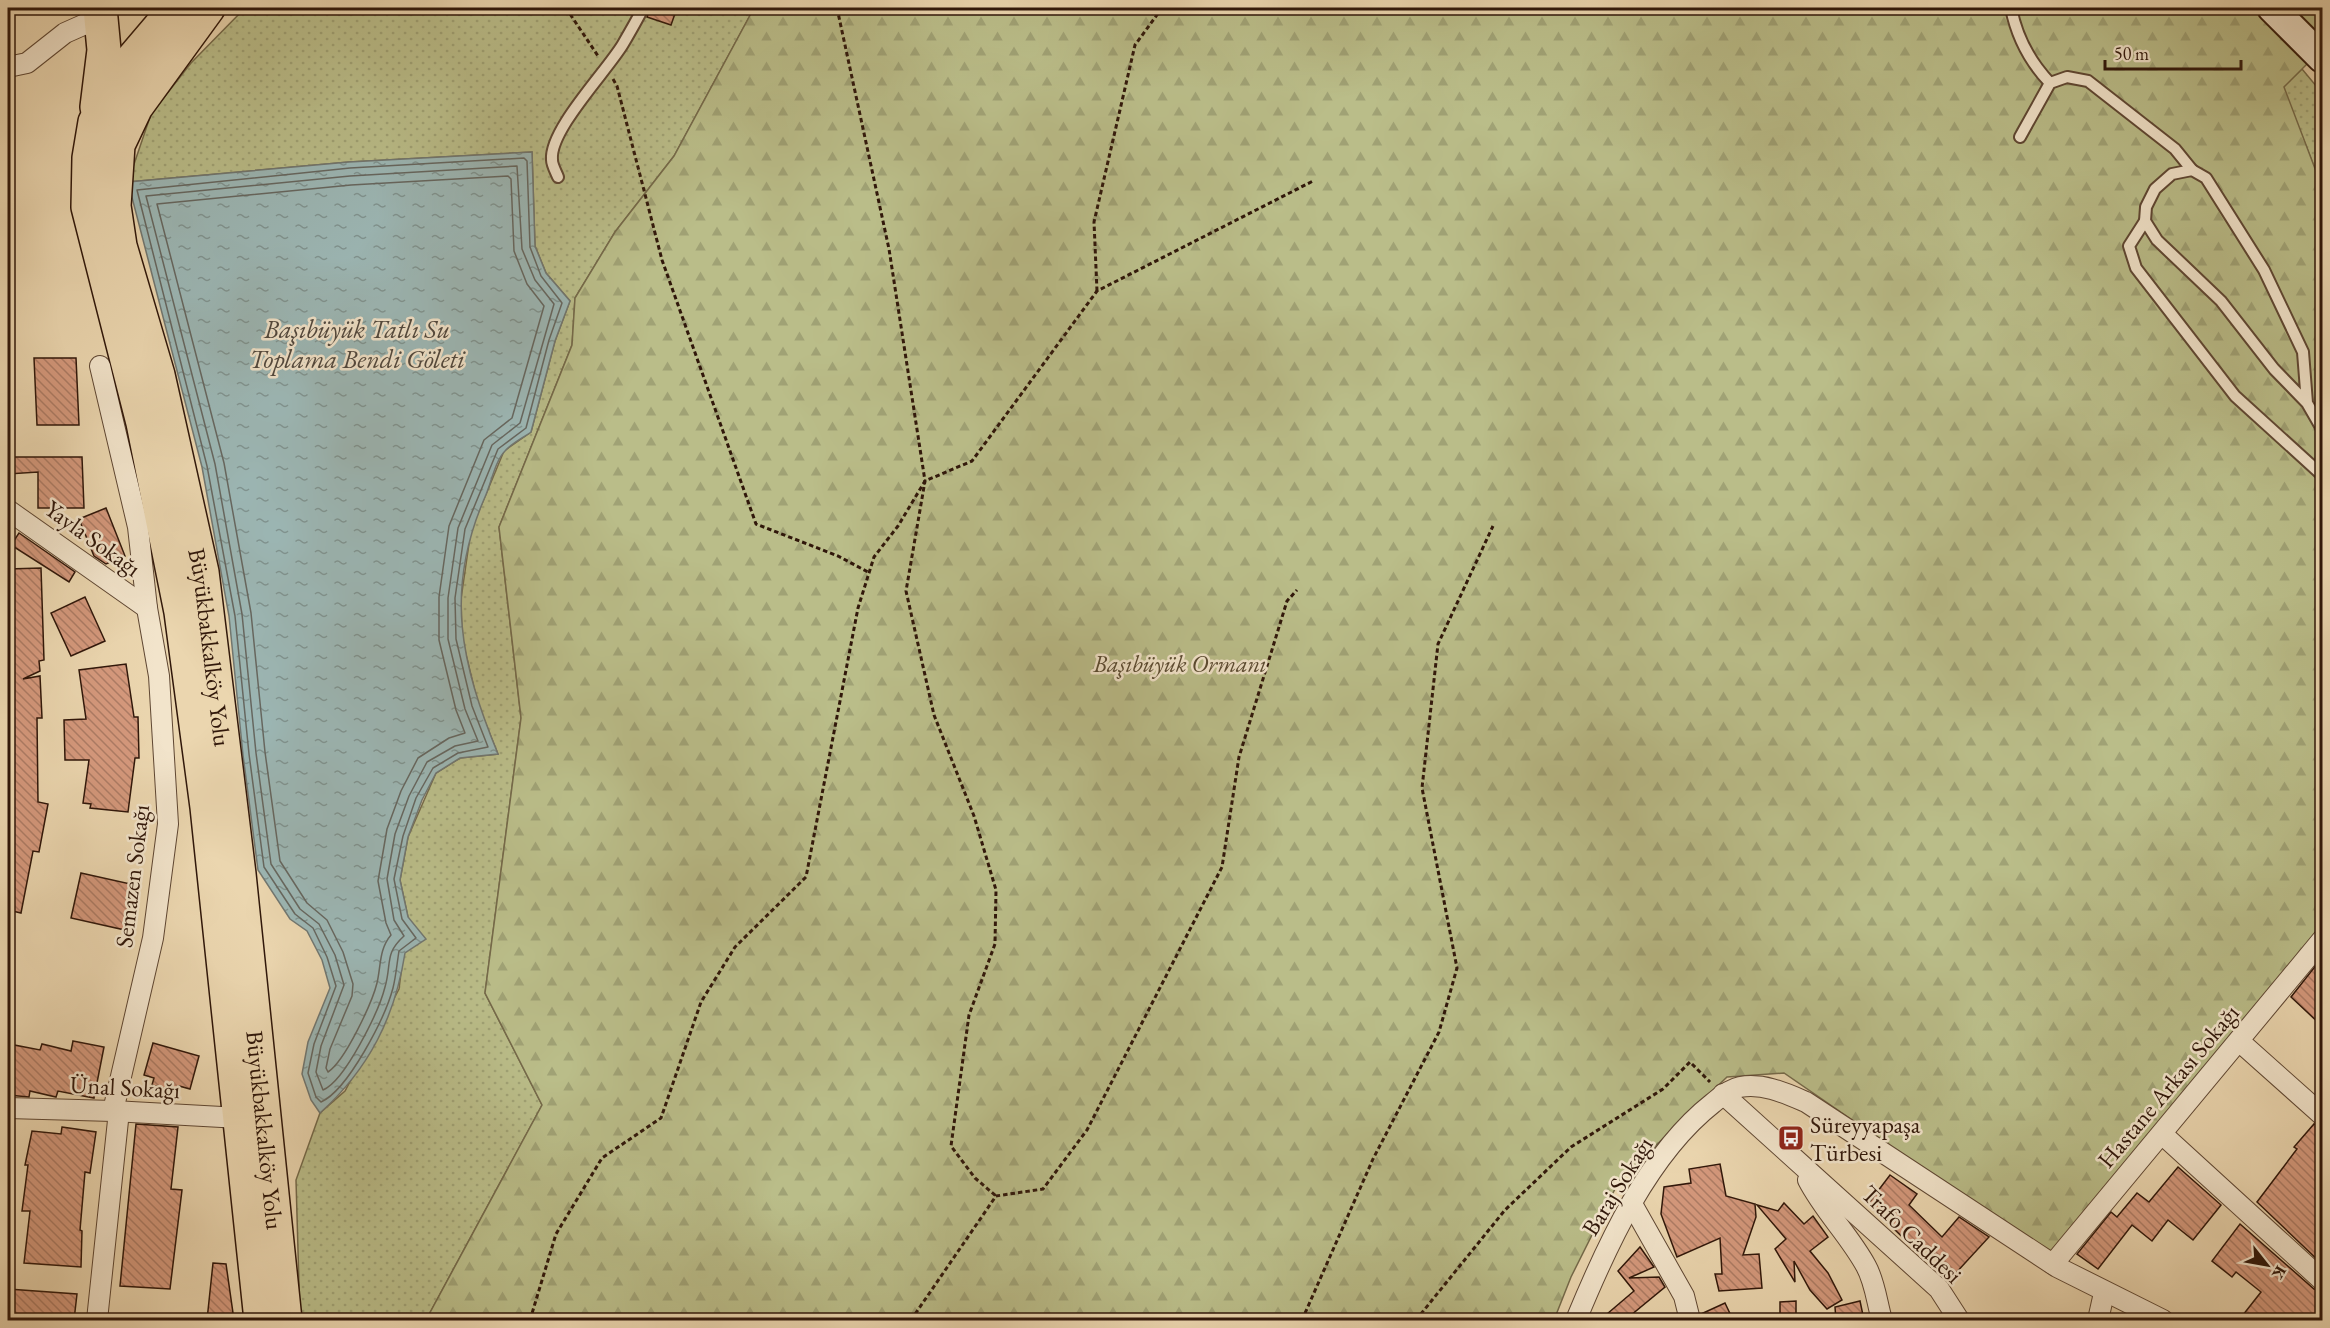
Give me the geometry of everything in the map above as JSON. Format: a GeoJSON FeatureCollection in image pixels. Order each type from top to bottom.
{"type":"FeatureCollection","features":[{"type":"Feature","properties":{"kind":"highway","name":"Büyükbakkalköy Yolu"},"geometry":{"type":"LineString","coordinates":[[176,8],[125,68],[96,122],[89,158],[88,207],[143,423],[181,612],[207,807],[261,1320]]}},
{"type":"Feature","properties":{"kind":"highway","name":"Büyükbakkalköy Yolu"},"geometry":{"type":"LineString","coordinates":[[208,8],[135,107],[118,145],[114,174],[114,207],[120,246],[158,375],[202,572],[239,874],[285,1320]]}},
{"type":"Feature","properties":{"kind":"highway"},"geometry":{"type":"LineString","coordinates":[[163,67],[225,8]]}},
{"type":"Feature","properties":{"kind":"highway"},"geometry":{"type":"LineString","coordinates":[[96,122],[104,50],[101,12]]}},
{"type":"Feature","properties":{"kind":"main road"},"geometry":{"type":"LineString","coordinates":[[2272,8],[2322,58]]}},
{"type":"Feature","properties":{"kind":"street"},"geometry":{"type":"LineString","coordinates":[[8,67],[34,60],[65,33],[101,12]]}},
{"type":"Feature","properties":{"kind":"street","name":"Semazen Sokağı"},"geometry":{"type":"LineString","coordinates":[[97,1320],[116,1111],[153,938],[168,824],[159,676],[147,608],[138,527],[100,366]]}},
{"type":"Feature","properties":{"kind":"street","name":"Yayla Sokağı"},"geometry":{"type":"LineString","coordinates":[[8,510],[147,608]]}},
{"type":"Feature","properties":{"kind":"street","name":"Hastane Arkası Sokağı"},"geometry":{"type":"LineString","coordinates":[[2053,1264],[2239,1041],[2320,949]]}},
{"type":"Feature","properties":{"kind":"street"},"geometry":{"type":"LineString","coordinates":[[2239,1041],[2322,1114]]}},
{"type":"Feature","properties":{"kind":"street"},"geometry":{"type":"LineString","coordinates":[[1723,1094],[1740,1087],[1773,1088],[1806,1102],[2053,1264],[2104,1293],[2163,1320]]}},
{"type":"Feature","properties":{"kind":"street","name":"Trafo Caddesi"},"geometry":{"type":"LineString","coordinates":[[1723,1094],[1939,1289],[1959,1320]]}},
{"type":"Feature","properties":{"kind":"street","name":"Baraj Sokağı"},"geometry":{"type":"LineString","coordinates":[[1576,1320],[1597,1268],[1632,1204],[1667,1150],[1695,1117],[1723,1094]]}},
{"type":"Feature","properties":{"kind":"street","name":"Ünal Sokağı"},"geometry":{"type":"LineString","coordinates":[[8,1108],[240,1118]]}},
{"type":"Feature","properties":{"kind":"street"},"geometry":{"type":"LineString","coordinates":[[2162,1134],[2322,1280]]}},
{"type":"Feature","properties":{"kind":"street"},"geometry":{"type":"LineString","coordinates":[[1799,1165],[1816,1196],[1842,1226],[1868,1268],[1882,1320]]}},
{"type":"Feature","properties":{"kind":"street"},"geometry":{"type":"LineString","coordinates":[[1632,1204],[1684,1296],[1690,1320]]}},
{"type":"Feature","properties":{"kind":"street"},"geometry":{"type":"LineString","coordinates":[[2098,1320],[2104,1293]]}},
{"type":"Feature","properties":{"kind":"lane"},"geometry":{"type":"LineString","coordinates":[[558,177],[551,159],[560,134],[578,101],[606,69],[643,8]]}},
{"type":"Feature","properties":{"kind":"lane"},"geometry":{"type":"LineString","coordinates":[[2011,8],[2015,28],[2032,64],[2050,83]]}},
{"type":"Feature","properties":{"kind":"lane"},"geometry":{"type":"LineString","coordinates":[[2020,137],[2050,83],[2067,77],[2088,81],[2175,149],[2192,170],[2206,178],[2264,270],[2303,352],[2307,402]]}},
{"type":"Feature","properties":{"kind":"lane"},"geometry":{"type":"LineString","coordinates":[[2192,170],[2172,174],[2155,189],[2146,207],[2145,221],[2129,246],[2136,268],[2235,396],[2322,475]]}},
{"type":"Feature","properties":{"kind":"lane"},"geometry":{"type":"LineString","coordinates":[[2145,221],[2157,240],[2221,301],[2274,369],[2307,402],[2322,429]]}},
{"type":"Feature","properties":{"kind":"path"},"geometry":{"type":"LineString","coordinates":[[566,8],[617,86],[662,260],[756,524],[838,556],[869,573]]}},
{"type":"Feature","properties":{"kind":"path"},"geometry":{"type":"LineString","coordinates":[[837,8],[889,249],[925,481],[906,591],[934,715],[974,816],[996,890],[995,944],[969,1015],[951,1146],[975,1178],[996,1196],[1043,1190],[1087,1130],[1222,867],[1239,757],[1287,601],[1297,590]]}},
{"type":"Feature","properties":{"kind":"path"},"geometry":{"type":"LineString","coordinates":[[1097,291],[1094,222],[1135,45],[1162,8]]}},
{"type":"Feature","properties":{"kind":"path"},"geometry":{"type":"LineString","coordinates":[[530,1320],[556,1234],[602,1158],[661,1118],[701,1002],[735,947],[806,877],[858,608],[874,557],[898,526],[925,481],[972,461],[1097,291],[1313,181]]}},
{"type":"Feature","properties":{"kind":"path"},"geometry":{"type":"LineString","coordinates":[[1302,1320],[1373,1159],[1439,1032],[1457,968],[1422,788],[1438,644],[1493,526]]}},
{"type":"Feature","properties":{"kind":"path"},"geometry":{"type":"LineString","coordinates":[[1416,1320],[1504,1210],[1571,1147],[1663,1089],[1690,1062],[1723,1094]]}},
{"type":"Feature","properties":{"kind":"path"},"geometry":{"type":"LineString","coordinates":[[911,1320],[996,1196]]}},
{"type":"Feature","properties":{"kind":"green space"},"geometry":{"type":"Polygon","coordinates":[[[245,8],[754,8],[674,156],[615,232],[575,298],[572,345],[499,527],[521,718],[485,993],[542,1105],[426,1320],[300,1320],[296,1180],[320,1113],[345,1091],[399,989],[408,917],[400,880],[408,837],[436,773],[460,758],[498,754],[478,704],[462,638],[461,599],[471,530],[504,451],[531,432],[555,341],[570,301],[546,273],[535,246],[532,152],[349,162],[128,182],[151,114],[191,63],[245,8]]]}},
{"type":"Feature","properties":{"kind":"green space","name":"Başıbüyük Ormanı"},"geometry":{"type":"Polygon","coordinates":[[[754,8],[2322,8],[2322,49],[2284,87],[2322,187],[2322,927],[2051,1257],[1784,1073],[1727,1077],[1619,1181],[1571,1277],[1554,1320],[426,1320],[542,1105],[485,993],[521,718],[499,527],[572,345],[575,298],[615,232],[674,156],[754,8]]]}},
{"type":"Feature","properties":{"kind":"green space"},"geometry":{"type":"Polygon","coordinates":[[[2302,69],[2322,93],[2322,187],[2283,87],[2302,69]]]}},
{"type":"Feature","properties":{"kind":"water","name":"Başıbüyük Tatlı Su Toplama Bendi Göleti"},"geometry":{"type":"Polygon","coordinates":[[[532,152],[535,246],[546,273],[570,301],[555,341],[531,432],[508,448],[498,461],[472,531],[465,564],[461,596],[462,627],[467,657],[485,721],[498,754],[460,758],[436,773],[422,800],[408,837],[400,880],[408,917],[426,939],[405,953],[387,1020],[366,1060],[353,1078],[320,1113],[311,1100],[302,1074],[308,1042],[330,988],[322,960],[307,931],[290,919],[258,870],[243,755],[229,616],[202,467],[128,182],[349,162],[532,152]]]}},
{"type":"Feature","properties":{"kind":"building"},"geometry":{"type":"Polygon","coordinates":[[[650,8],[677,8],[671,25],[647,17],[650,8]]]}},
{"type":"Feature","properties":{"kind":"building"},"geometry":{"type":"Polygon","coordinates":[[[34,358],[76,358],[79,425],[37,425],[34,358]]]}},
{"type":"Feature","properties":{"kind":"building"},"geometry":{"type":"Polygon","coordinates":[[[8,457],[82,457],[84,508],[38,508],[38,472],[8,474],[8,457]]]}},
{"type":"Feature","properties":{"kind":"building"},"geometry":{"type":"Polygon","coordinates":[[[106,508],[125,556],[106,564],[94,556],[79,519],[106,508]]]}},
{"type":"Feature","properties":{"kind":"building"},"geometry":{"type":"Polygon","coordinates":[[[19,533],[75,572],[69,582],[11,545],[19,533]]]}},
{"type":"Feature","properties":{"kind":"building"},"geometry":{"type":"Polygon","coordinates":[[[41,568],[44,660],[39,661],[40,671],[23,679],[40,676],[42,718],[37,718],[38,802],[48,804],[39,852],[33,851],[21,913],[8,910],[8,569],[41,568]]]}},
{"type":"Feature","properties":{"kind":"building"},"geometry":{"type":"Polygon","coordinates":[[[85,597],[105,641],[71,656],[51,613],[85,597]]]}},
{"type":"Feature","properties":{"kind":"building"},"geometry":{"type":"Polygon","coordinates":[[[126,664],[134,717],[138,717],[139,758],[135,758],[128,812],[90,808],[91,804],[83,803],[89,760],[65,760],[64,720],[86,719],[79,670],[126,664]]]}},
{"type":"Feature","properties":{"kind":"building"},"geometry":{"type":"Polygon","coordinates":[[[81,873],[135,885],[125,930],[71,918],[81,873]]]}},
{"type":"Feature","properties":{"kind":"building"},"geometry":{"type":"Polygon","coordinates":[[[2317,964],[2322,968],[2322,1026],[2291,997],[2317,964]]]}},
{"type":"Feature","properties":{"kind":"building"},"geometry":{"type":"Polygon","coordinates":[[[73,1041],[104,1047],[94,1098],[58,1091],[56,1097],[30,1091],[29,1097],[8,1095],[14,1045],[40,1050],[42,1044],[71,1051],[73,1041]]]}},
{"type":"Feature","properties":{"kind":"building"},"geometry":{"type":"Polygon","coordinates":[[[153,1043],[199,1056],[190,1089],[179,1086],[177,1092],[152,1085],[154,1078],[144,1075],[153,1043]]]}},
{"type":"Feature","properties":{"kind":"building"},"geometry":{"type":"Polygon","coordinates":[[[136,1124],[178,1127],[171,1189],[182,1190],[170,1289],[120,1286],[136,1124]]]}},
{"type":"Feature","properties":{"kind":"building"},"geometry":{"type":"Polygon","coordinates":[[[2314,1124],[2322,1127],[2322,1264],[2257,1202],[2297,1149],[2294,1147],[2314,1124]]]}},
{"type":"Feature","properties":{"kind":"building"},"geometry":{"type":"Polygon","coordinates":[[[62,1127],[96,1132],[90,1173],[85,1172],[80,1230],[82,1231],[81,1267],[24,1263],[30,1211],[22,1211],[28,1165],[25,1165],[32,1131],[61,1134],[62,1127]]]}},
{"type":"Feature","properties":{"kind":"building"},"geometry":{"type":"Polygon","coordinates":[[[1720,1164],[1726,1196],[1755,1204],[1756,1217],[1743,1255],[1759,1254],[1762,1288],[1719,1291],[1715,1274],[1722,1274],[1720,1238],[1677,1257],[1661,1214],[1664,1187],[1691,1183],[1689,1169],[1720,1164]]]}},
{"type":"Feature","properties":{"kind":"building"},"geometry":{"type":"Polygon","coordinates":[[[2178,1167],[2221,1205],[2193,1240],[2168,1220],[2152,1241],[2132,1225],[2098,1269],[2077,1254],[2111,1212],[2117,1217],[2137,1193],[2149,1202],[2178,1167]]]}},
{"type":"Feature","properties":{"kind":"building"},"geometry":{"type":"Polygon","coordinates":[[[1890,1175],[1917,1194],[1909,1205],[1942,1237],[1959,1217],[1989,1237],[1954,1275],[1928,1247],[1921,1255],[1868,1204],[1890,1175]]]}},
{"type":"Feature","properties":{"kind":"building"},"geometry":{"type":"Polygon","coordinates":[[[1784,1203],[1804,1224],[1813,1216],[1828,1237],[1810,1251],[1828,1273],[1842,1300],[1827,1309],[1810,1290],[1794,1261],[1795,1282],[1775,1249],[1786,1239],[1757,1205],[1778,1211],[1784,1203]]]}},
{"type":"Feature","properties":{"kind":"building"},"geometry":{"type":"Polygon","coordinates":[[[2240,1224],[2314,1289],[2322,1292],[2322,1320],[2239,1320],[2261,1292],[2236,1272],[2232,1277],[2212,1261],[2240,1224]]]}},
{"type":"Feature","properties":{"kind":"building"},"geometry":{"type":"Polygon","coordinates":[[[1640,1247],[1654,1267],[1629,1278],[1659,1277],[1665,1287],[1625,1320],[1600,1320],[1634,1291],[1618,1271],[1640,1247]]]}},
{"type":"Feature","properties":{"kind":"building"},"geometry":{"type":"Polygon","coordinates":[[[213,1263],[226,1264],[234,1320],[207,1320],[213,1263]]]}},
{"type":"Feature","properties":{"kind":"building"},"geometry":{"type":"Polygon","coordinates":[[[8,1289],[77,1294],[74,1320],[8,1318],[8,1289]]]}},
{"type":"Feature","properties":{"kind":"building"},"geometry":{"type":"Polygon","coordinates":[[[1796,1301],[1796,1320],[1780,1320],[1780,1302],[1796,1301]]]}},
{"type":"Feature","properties":{"kind":"building"},"geometry":{"type":"Polygon","coordinates":[[[1860,1301],[1864,1320],[1836,1320],[1835,1307],[1860,1301]]]}},
{"type":"Feature","properties":{"kind":"building"},"geometry":{"type":"Polygon","coordinates":[[[1725,1303],[1733,1320],[1702,1320],[1701,1314],[1725,1303]]]}},
{"type":"Feature","properties":{"kind":"place","name":"Süreyyapaşa Türbesi"},"geometry":{"type":"Point","coordinates":[1791,1138]}}]}
